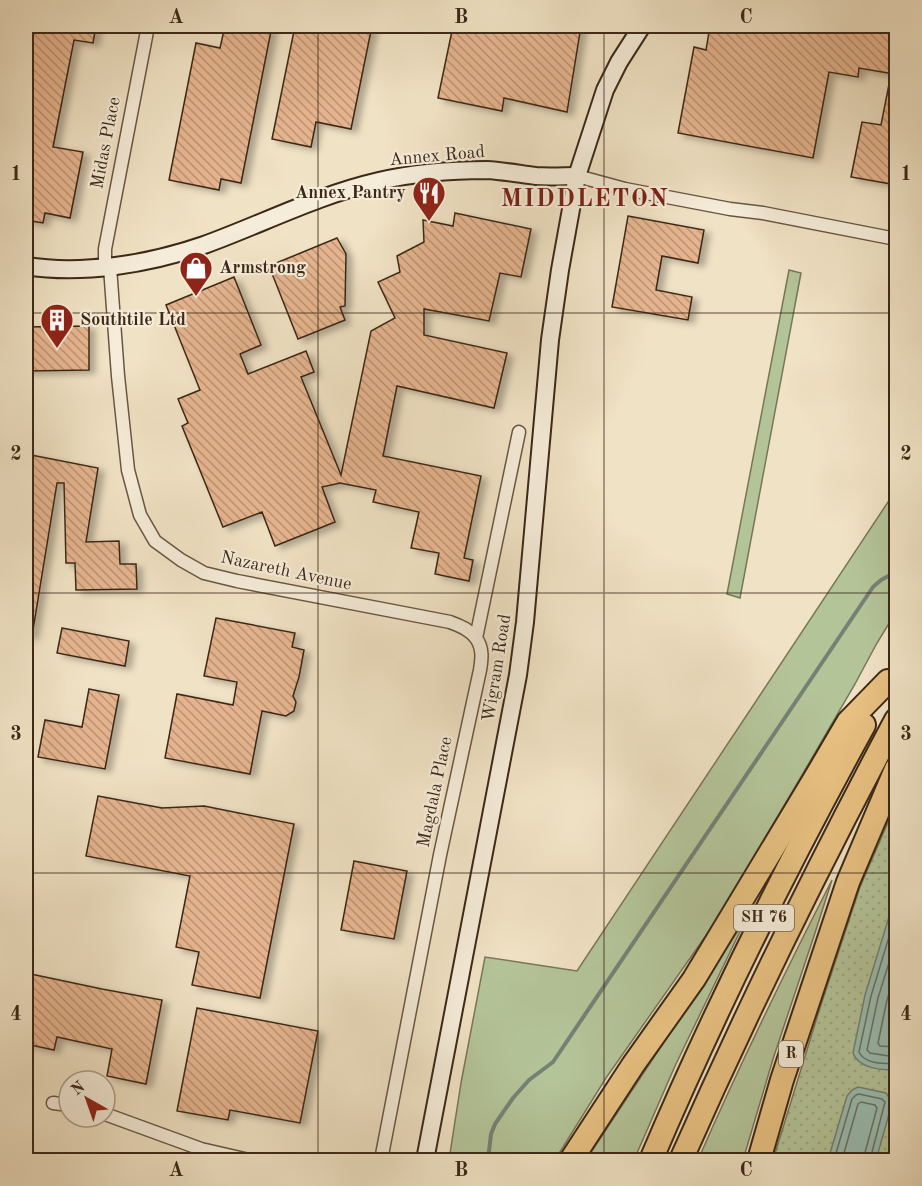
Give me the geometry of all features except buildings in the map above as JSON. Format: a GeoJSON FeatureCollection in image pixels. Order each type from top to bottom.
{"type":"FeatureCollection","features":[{"type":"Feature","properties":{"kind":"highway"},"geometry":{"type":"LineString","coordinates":[[571,1161],[699,969],[848,722],[892,673]]}},
{"type":"Feature","properties":{"kind":"highway","name":"SH 76"},"geometry":{"type":"LineString","coordinates":[[651,1161],[750,945],[892,673]]}},
{"type":"Feature","properties":{"kind":"highway","name":"SH 76"},"geometry":{"type":"LineString","coordinates":[[681,1161],[771,963],[829,847],[897,720]]}},
{"type":"Feature","properties":{"kind":"highway","name":"R"},"geometry":{"type":"LineString","coordinates":[[759,1161],[792,1051],[848,882],[897,769]]}},
{"type":"Feature","properties":{"kind":"main road","name":"Wigram Road"},"geometry":{"type":"LineString","coordinates":[[425,1161],[518,675],[525,622],[550,339],[577,176],[605,90],[619,62],[642,26]]}},
{"type":"Feature","properties":{"kind":"main road","name":"Annex Road"},"geometry":{"type":"LineString","coordinates":[[26,266],[43,269],[108,268],[144,261],[204,245],[344,190],[411,175],[441,171],[486,170],[539,176],[577,176]]}},
{"type":"Feature","properties":{"kind":"street","name":"Midas Place"},"geometry":{"type":"LineString","coordinates":[[108,268],[105,249],[148,26]]}},
{"type":"Feature","properties":{"kind":"street","name":"Annex Road"},"geometry":{"type":"LineString","coordinates":[[577,176],[625,189],[763,213],[897,240]]}},
{"type":"Feature","properties":{"kind":"street","name":"Nazareth Avenue"},"geometry":{"type":"LineString","coordinates":[[108,268],[128,470],[140,515],[155,541],[204,573],[450,622],[466,628],[476,638]]}},
{"type":"Feature","properties":{"kind":"street","name":"Magdala Place"},"geometry":{"type":"LineString","coordinates":[[381,1161],[440,855],[480,670],[481,648],[476,638],[519,432]]}},
{"type":"Feature","properties":{"kind":"street"},"geometry":{"type":"LineString","coordinates":[[53,1103],[57,1103]]}},
{"type":"Feature","properties":{"kind":"street"},"geometry":{"type":"LineString","coordinates":[[117,1118],[201,1149],[249,1161]]}},
{"type":"Feature","properties":{"kind":"green space"},"geometry":{"type":"Polygon","coordinates":[[[789,270],[801,273],[740,598],[727,594],[789,270]]]}},
{"type":"Feature","properties":{"kind":"green space"},"geometry":{"type":"Polygon","coordinates":[[[896,490],[896,612],[742,878],[707,934],[606,1078],[555,1160],[449,1160],[485,957],[577,971],[896,490]]]}},
{"type":"Feature","properties":{"kind":"green space"},"geometry":{"type":"Polygon","coordinates":[[[896,804],[896,1160],[773,1160],[860,887],[896,804]]]}},
{"type":"Feature","properties":{"kind":"green space"},"geometry":{"type":"Polygon","coordinates":[[[832,880],[773,1059],[743,1160],[698,1160],[763,1019],[832,880]]]}},
{"type":"Feature","properties":{"kind":"green space"},"geometry":{"type":"Polygon","coordinates":[[[748,915],[675,1066],[634,1160],[586,1160],[748,915]]]}},
{"type":"Feature","properties":{"kind":"water"},"geometry":{"type":"Polygon","coordinates":[[[896,894],[896,1069],[884,1069],[865,1065],[853,1053],[865,995],[896,894]]]}},
{"type":"Feature","properties":{"kind":"water"},"geometry":{"type":"Polygon","coordinates":[[[858,1087],[886,1093],[891,1100],[876,1160],[828,1160],[847,1096],[858,1087]]]}},
{"type":"Feature","properties":{"kind":"waterway"},"geometry":{"type":"LineString","coordinates":[[488,1160],[491,1134],[495,1124],[513,1098],[529,1080],[553,1062],[873,587],[896,572]]}},
{"type":"Feature","properties":{"kind":"place","name":"Annex Pantry"},"geometry":{"type":"Point","coordinates":[429,222]}},
{"type":"Feature","properties":{"kind":"place","name":"Armstrong"},"geometry":{"type":"Point","coordinates":[196,297]}},
{"type":"Feature","properties":{"kind":"place","name":"Southtile Ltd"},"geometry":{"type":"Point","coordinates":[57,349]}},
{"type":"Feature","properties":{"kind":"district","name":"MIDDLETON"},"geometry":{"type":"Point","coordinates":[585,200]}}]}
